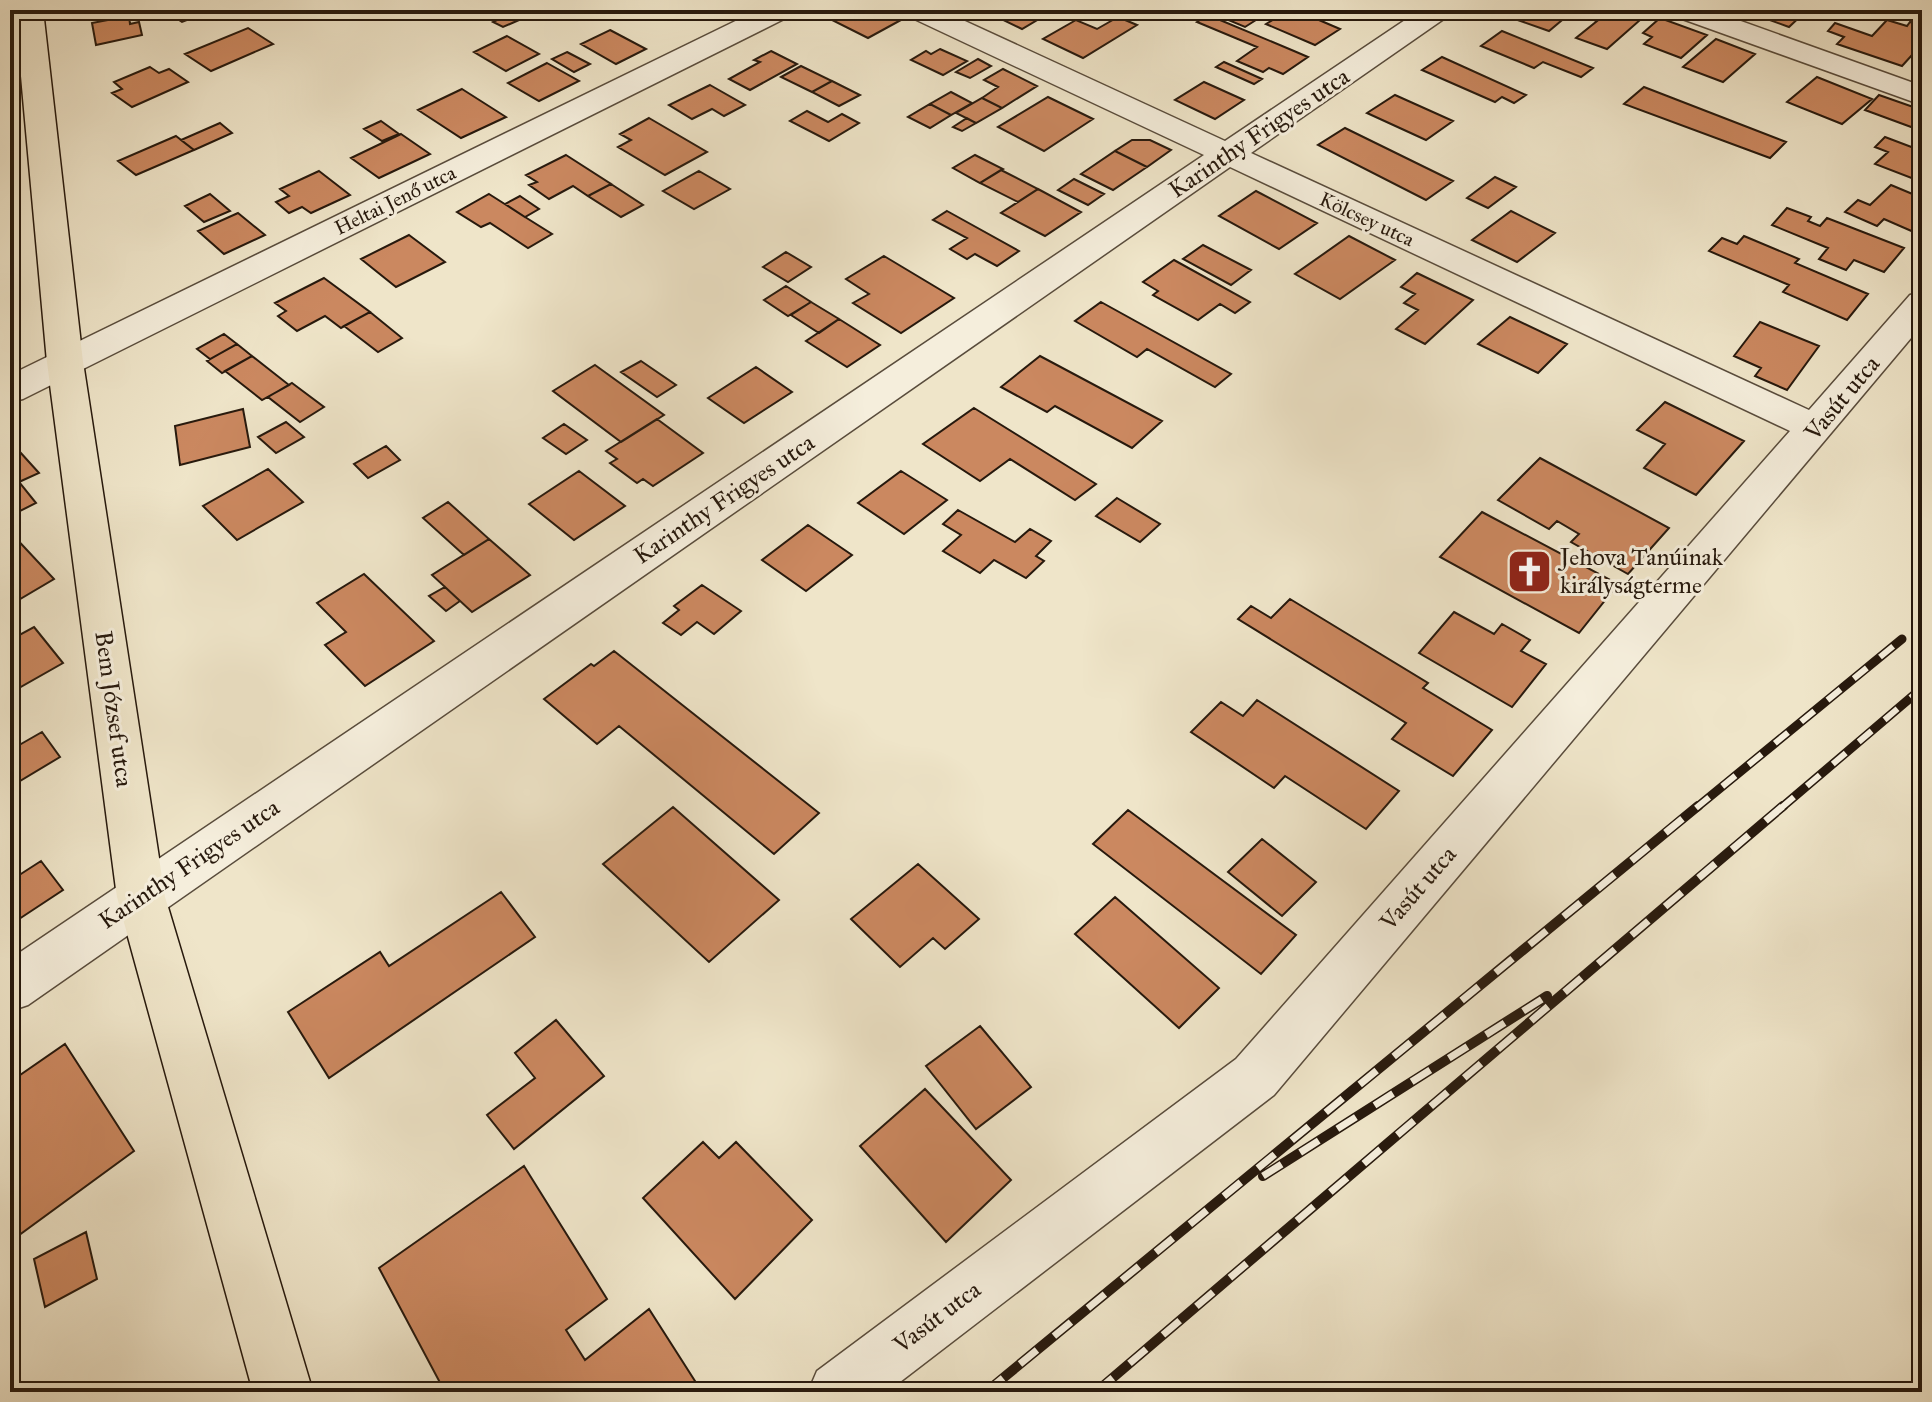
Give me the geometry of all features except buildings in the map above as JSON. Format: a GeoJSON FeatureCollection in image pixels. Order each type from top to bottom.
{"type":"FeatureCollection","features":[{"type":"Feature","properties":{"kind":"main road","name":"Bem József utca"},"geometry":{"type":"LineString","coordinates":[[29,10],[65,362],[141,897],[283,1392]]}},
{"type":"Feature","properties":{"kind":"street","name":"Heltai Jenő utca"},"geometry":{"type":"LineString","coordinates":[[10,390],[780,10]]}},
{"type":"Feature","properties":{"kind":"street","name":"Kölcsey utca"},"geometry":{"type":"LineString","coordinates":[[918,10],[1816,428]]}},
{"type":"Feature","properties":{"kind":"street","name":"Karinthy Frigyes utca"},"geometry":{"type":"LineString","coordinates":[[10,988],[1438,10]]}},
{"type":"Feature","properties":{"kind":"street"},"geometry":{"type":"LineString","coordinates":[[1684,10],[1922,96]]}},
{"type":"Feature","properties":{"kind":"street","name":"Vasút utca"},"geometry":{"type":"LineString","coordinates":[[838,1392],[1255,1077],[1922,303]]}},
{"type":"Feature","properties":{"kind":"railway"},"geometry":{"type":"LineString","coordinates":[[1696,808],[1902,639]]}},
{"type":"Feature","properties":{"kind":"railway"},"geometry":{"type":"LineString","coordinates":[[1781,808],[1922,688]]}},
{"type":"Feature","properties":{"kind":"railway"},"geometry":{"type":"LineString","coordinates":[[986,1392],[1698,806]]}},
{"type":"Feature","properties":{"kind":"railway"},"geometry":{"type":"LineString","coordinates":[[1096,1392],[1783,806]]}},
{"type":"Feature","properties":{"kind":"railway"},"geometry":{"type":"LineString","coordinates":[[1263,1176],[1547,996]]}},
{"type":"Feature","properties":{"kind":"place","name":"Jehova Tanúinak királyságterme"},"geometry":{"type":"Point","coordinates":[1529,571]}}]}
